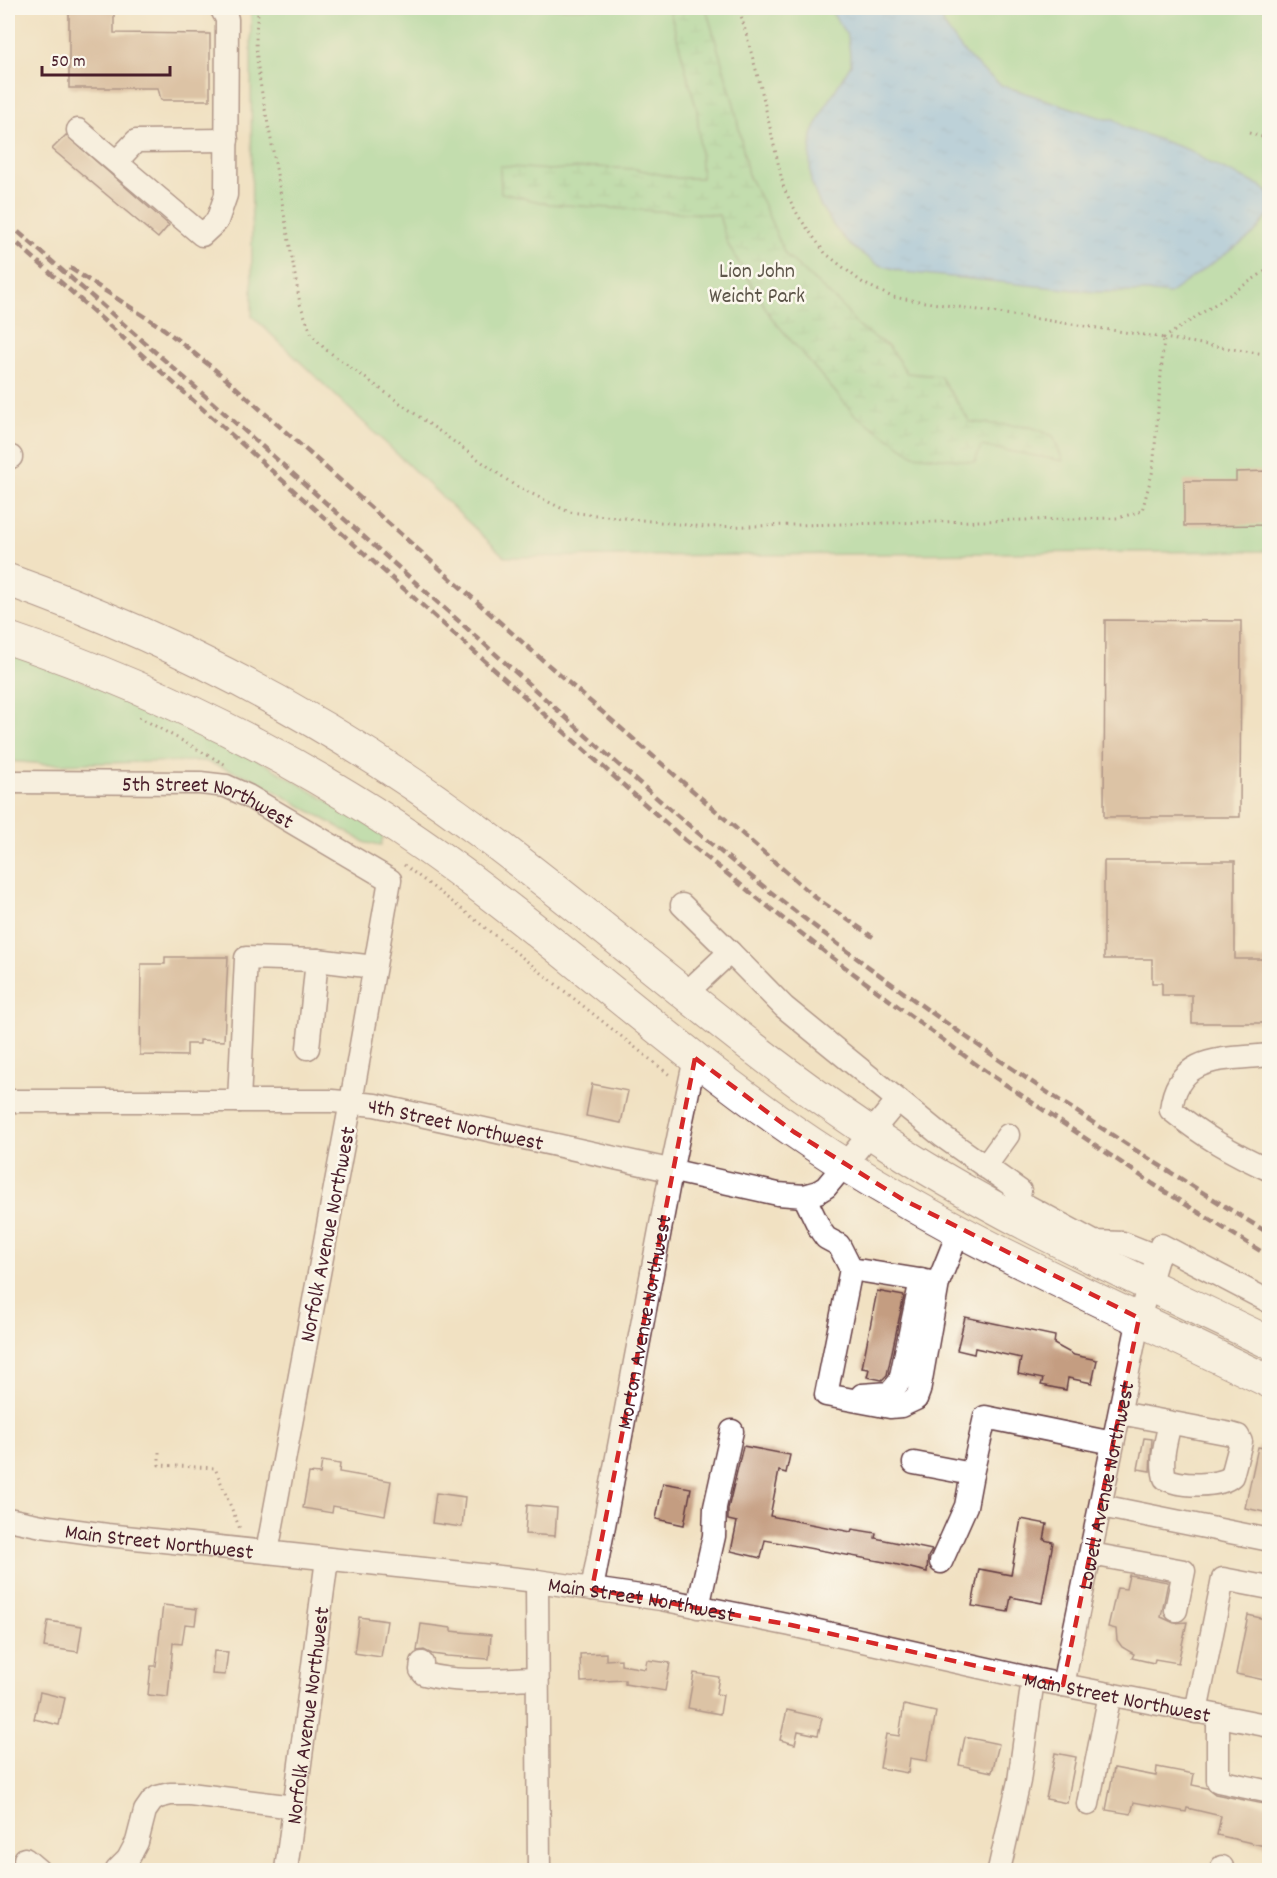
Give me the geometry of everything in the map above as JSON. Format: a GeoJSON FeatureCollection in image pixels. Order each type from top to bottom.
{"type":"FeatureCollection","features":[{"type":"Feature","properties":{"kind":"highway"},"geometry":{"type":"LineString","coordinates":[[8,580],[68,602],[167,644],[265,692],[334,733],[399,774],[477,829],[543,879],[684,994],[788,1074],[871,1133],[940,1176],[1012,1207],[1081,1252],[1154,1271],[1269,1343]]}},
{"type":"Feature","properties":{"kind":"highway"},"geometry":{"type":"LineString","coordinates":[[8,638],[77,663],[222,727],[365,807],[483,888],[695,1058],[766,1112],[844,1165],[959,1231],[1269,1382]]}},
{"type":"Feature","properties":{"kind":"street"},"geometry":{"type":"LineString","coordinates":[[78,130],[202,235],[218,221],[226,195],[227,19],[221,8]]}},
{"type":"Feature","properties":{"kind":"street"},"geometry":{"type":"LineString","coordinates":[[116,162],[136,141],[227,140]]}},
{"type":"Feature","properties":{"kind":"street","name":"5th Street Northwest"},"geometry":{"type":"LineString","coordinates":[[8,782],[200,783],[226,786],[248,796],[390,880]]}},
{"type":"Feature","properties":{"kind":"street","name":"Norfolk Avenue Northwest"},"geometry":{"type":"LineString","coordinates":[[258,1551],[351,1102],[390,880]]}},
{"type":"Feature","properties":{"kind":"street"},"geometry":{"type":"LineString","coordinates":[[682,905],[784,1008],[958,1148],[1020,1191],[1012,1207]]}},
{"type":"Feature","properties":{"kind":"street"},"geometry":{"type":"LineString","coordinates":[[684,994],[730,952]]}},
{"type":"Feature","properties":{"kind":"street"},"geometry":{"type":"LineString","coordinates":[[239,1101],[246,958],[317,960],[374,967]]}},
{"type":"Feature","properties":{"kind":"street"},"geometry":{"type":"LineString","coordinates":[[308,1048],[317,960]]}},
{"type":"Feature","properties":{"kind":"street"},"geometry":{"type":"LineString","coordinates":[[1269,1055],[1200,1063],[1182,1076],[1172,1094],[1171,1110],[1195,1130],[1228,1150],[1269,1170]]}},
{"type":"Feature","properties":{"kind":"street","name":"Morton Avenue Northwest"},"geometry":{"type":"LineString","coordinates":[[592,1589],[671,1172],[695,1058]]}},
{"type":"Feature","properties":{"kind":"street"},"geometry":{"type":"LineString","coordinates":[[898,1100],[826,1187],[804,1196],[821,1231],[826,1238],[839,1245],[851,1269],[826,1395],[846,1398],[871,1393],[890,1393],[900,1381],[929,1282],[959,1231]]}},
{"type":"Feature","properties":{"kind":"street","name":"4th Street Northwest"},"geometry":{"type":"LineString","coordinates":[[8,1101],[351,1102],[375,1105],[671,1172],[778,1194],[804,1196]]}},
{"type":"Feature","properties":{"kind":"street"},"geometry":{"type":"LineString","coordinates":[[986,1167],[1008,1135]]}},
{"type":"Feature","properties":{"kind":"street"},"geometry":{"type":"LineString","coordinates":[[940,1176],[958,1148]]}},
{"type":"Feature","properties":{"kind":"street"},"geometry":{"type":"LineString","coordinates":[[1154,1271],[1161,1245],[1269,1302]]}},
{"type":"Feature","properties":{"kind":"street"},"geometry":{"type":"LineString","coordinates":[[851,1269],[929,1282]]}},
{"type":"Feature","properties":{"kind":"street","name":"Lowell Avenue Northwest"},"geometry":{"type":"LineString","coordinates":[[1063,1685],[1139,1318],[1154,1271]]}},
{"type":"Feature","properties":{"kind":"street"},"geometry":{"type":"LineString","coordinates":[[1120,1413],[1238,1436],[1241,1442],[1234,1471],[1227,1481],[1176,1484],[1165,1478],[1162,1467],[1170,1423]]}},
{"type":"Feature","properties":{"kind":"street"},"geometry":{"type":"LineString","coordinates":[[941,1562],[966,1506],[985,1417],[1113,1443]]}},
{"type":"Feature","properties":{"kind":"street"},"geometry":{"type":"LineString","coordinates":[[698,1607],[714,1536],[715,1507],[732,1431]]}},
{"type":"Feature","properties":{"kind":"street"},"geometry":{"type":"LineString","coordinates":[[914,1463],[972,1474]]}},
{"type":"Feature","properties":{"kind":"street"},"geometry":{"type":"LineString","coordinates":[[1101,1506],[1269,1540]]}},
{"type":"Feature","properties":{"kind":"street","name":"Main Street Northwest"},"geometry":{"type":"LineString","coordinates":[[8,1519],[42,1527],[592,1589],[698,1607],[1033,1679],[1269,1726]]}},
{"type":"Feature","properties":{"kind":"street"},"geometry":{"type":"LineString","coordinates":[[1091,1554],[1184,1571],[1176,1610]]}},
{"type":"Feature","properties":{"kind":"street","name":"Norfolk Avenue Northwest"},"geometry":{"type":"LineString","coordinates":[[286,1870],[327,1559]]}},
{"type":"Feature","properties":{"kind":"street"},"geometry":{"type":"LineString","coordinates":[[1196,1712],[1223,1579],[1269,1588]]}},
{"type":"Feature","properties":{"kind":"street"},"geometry":{"type":"LineString","coordinates":[[537,1581],[538,1870]]}},
{"type":"Feature","properties":{"kind":"street"},"geometry":{"type":"LineString","coordinates":[[422,1663],[421,1670],[424,1674],[440,1678],[483,1680],[537,1678]]}},
{"type":"Feature","properties":{"kind":"street"},"geometry":{"type":"LineString","coordinates":[[999,1870],[1018,1781],[1033,1679]]}},
{"type":"Feature","properties":{"kind":"street"},"geometry":{"type":"LineString","coordinates":[[1088,1804],[1110,1694]]}},
{"type":"Feature","properties":{"kind":"street"},"geometry":{"type":"LineString","coordinates":[[1218,1716],[1218,1781],[1269,1792]]}},
{"type":"Feature","properties":{"kind":"street"},"geometry":{"type":"LineString","coordinates":[[122,1865],[136,1842],[145,1811],[152,1801],[159,1797],[170,1794],[190,1794],[294,1807]]}},
{"type":"Feature","properties":{"kind":"path"},"geometry":{"type":"LineString","coordinates":[[259,8],[256,23],[256,51],[265,109],[300,304],[312,334],[325,349],[514,485],[569,512],[705,527],[1126,516],[1142,511],[1153,470],[1164,338]]}},
{"type":"Feature","properties":{"kind":"path"},"geometry":{"type":"LineString","coordinates":[[739,8],[761,88],[784,189],[799,217],[825,254],[863,283],[892,297],[1269,355]]}},
{"type":"Feature","properties":{"kind":"path"},"geometry":{"type":"LineString","coordinates":[[1249,133],[1269,139]]}},
{"type":"Feature","properties":{"kind":"path"},"geometry":{"type":"LineString","coordinates":[[1164,338],[1269,268]]}},
{"type":"Feature","properties":{"kind":"path"},"geometry":{"type":"LineString","coordinates":[[159,1452],[159,1465],[214,1468],[258,1551]]}},
{"type":"Feature","properties":{"kind":"highlighted area"},"geometry":{"type":"Polygon","coordinates":[[[695,1058],[794,1132],[902,1199],[1139,1318],[1063,1685],[791,1625],[592,1589],[695,1058]]]}},
{"type":"Feature","properties":{"kind":"green space","name":"Lion John Weicht Park"},"geometry":{"type":"Polygon","coordinates":[[[251,8],[1269,8],[1269,551],[505,557],[252,316],[251,8]]]}},
{"type":"Feature","properties":{"kind":"green space"},"geometry":{"type":"Polygon","coordinates":[[[669,8],[706,8],[734,104],[748,175],[785,254],[841,305],[858,326],[889,347],[907,373],[940,376],[970,422],[1031,427],[1053,436],[1063,461],[981,446],[975,462],[914,455],[854,414],[771,317],[727,243],[719,215],[549,204],[501,193],[500,166],[549,170],[596,167],[636,169],[677,178],[702,178],[697,111],[669,8]]]}},
{"type":"Feature","properties":{"kind":"green space"},"geometry":{"type":"Polygon","coordinates":[[[8,651],[213,733],[384,834],[381,845],[366,843],[252,778],[204,761],[46,764],[8,761],[8,651]]]}},
{"type":"Feature","properties":{"kind":"water"},"geometry":{"type":"Polygon","coordinates":[[[829,8],[939,8],[944,25],[962,50],[1001,85],[1105,119],[1114,119],[1124,127],[1191,151],[1209,163],[1261,186],[1269,194],[1269,214],[1255,233],[1169,294],[1095,292],[904,272],[877,264],[851,246],[835,228],[820,205],[811,182],[812,135],[825,107],[851,64],[848,37],[829,8]]]}},
{"type":"Feature","properties":{"kind":"building"},"geometry":{"type":"Polygon","coordinates":[[[69,8],[114,8],[114,33],[210,34],[210,100],[161,100],[158,88],[69,88],[69,8]]]}},
{"type":"Feature","properties":{"kind":"building"},"geometry":{"type":"Polygon","coordinates":[[[66,135],[169,225],[158,238],[52,149],[66,135]]]}},
{"type":"Feature","properties":{"kind":"building"},"geometry":{"type":"Polygon","coordinates":[[[1269,471],[1269,525],[1184,526],[1184,481],[1236,481],[1236,472],[1269,471]]]}},
{"type":"Feature","properties":{"kind":"building"},"geometry":{"type":"Polygon","coordinates":[[[1105,620],[1241,621],[1240,817],[1104,817],[1105,620]]]}},
{"type":"Feature","properties":{"kind":"building"},"geometry":{"type":"Polygon","coordinates":[[[1104,861],[1235,861],[1235,959],[1269,959],[1269,1023],[1192,1023],[1192,995],[1162,995],[1162,983],[1152,983],[1152,959],[1104,959],[1104,861]]]}},
{"type":"Feature","properties":{"kind":"building"},"geometry":{"type":"Polygon","coordinates":[[[165,957],[228,957],[224,1041],[200,1040],[200,1044],[187,1044],[187,1056],[140,1055],[141,964],[165,964],[165,957]]]}},
{"type":"Feature","properties":{"kind":"building"},"geometry":{"type":"Polygon","coordinates":[[[592,1084],[628,1091],[621,1123],[586,1116],[592,1084]]]}},
{"type":"Feature","properties":{"kind":"building"},"geometry":{"type":"Polygon","coordinates":[[[877,1291],[904,1296],[887,1375],[882,1380],[867,1377],[869,1369],[862,1368],[877,1291]]]}},
{"type":"Feature","properties":{"kind":"building"},"geometry":{"type":"Polygon","coordinates":[[[965,1317],[1055,1336],[1054,1344],[1074,1355],[1097,1360],[1092,1383],[1068,1378],[1066,1390],[1041,1385],[1043,1379],[1018,1374],[1021,1358],[975,1348],[974,1354],[957,1350],[965,1317]]]}},
{"type":"Feature","properties":{"kind":"building"},"geometry":{"type":"Polygon","coordinates":[[[1144,1438],[1152,1439],[1150,1471],[1138,1469],[1144,1438]]]}},
{"type":"Feature","properties":{"kind":"building"},"geometry":{"type":"Polygon","coordinates":[[[743,1446],[790,1455],[786,1473],[779,1471],[770,1516],[851,1532],[852,1529],[876,1533],[875,1538],[932,1550],[928,1557],[927,1572],[765,1540],[761,1558],[731,1551],[737,1522],[728,1520],[728,1509],[743,1446]]]}},
{"type":"Feature","properties":{"kind":"building"},"geometry":{"type":"Polygon","coordinates":[[[1258,1447],[1269,1449],[1269,1513],[1245,1508],[1258,1447]]]}},
{"type":"Feature","properties":{"kind":"building"},"geometry":{"type":"Polygon","coordinates":[[[322,1461],[340,1464],[339,1472],[391,1481],[385,1515],[333,1506],[332,1513],[303,1508],[309,1473],[320,1474],[322,1461]]]}},
{"type":"Feature","properties":{"kind":"building"},"geometry":{"type":"Polygon","coordinates":[[[663,1483],[691,1488],[684,1525],[656,1519],[663,1483]]]}},
{"type":"Feature","properties":{"kind":"building"},"geometry":{"type":"Polygon","coordinates":[[[436,1493],[465,1497],[462,1527],[432,1523],[436,1493]]]}},
{"type":"Feature","properties":{"kind":"building"},"geometry":{"type":"Polygon","coordinates":[[[527,1505],[557,1508],[555,1536],[525,1534],[527,1505]]]}},
{"type":"Feature","properties":{"kind":"building"},"geometry":{"type":"Polygon","coordinates":[[[1021,1519],[1047,1524],[1044,1540],[1053,1542],[1042,1603],[1011,1597],[1008,1612],[972,1606],[979,1569],[1011,1575],[1021,1519]]]}},
{"type":"Feature","properties":{"kind":"building"},"geometry":{"type":"Polygon","coordinates":[[[1129,1575],[1168,1582],[1161,1617],[1174,1623],[1187,1622],[1178,1663],[1155,1659],[1154,1663],[1132,1658],[1134,1654],[1122,1647],[1117,1640],[1116,1629],[1108,1627],[1117,1588],[1126,1589],[1129,1575]]]}},
{"type":"Feature","properties":{"kind":"building"},"geometry":{"type":"Polygon","coordinates":[[[163,1605],[197,1609],[195,1625],[185,1624],[182,1644],[173,1643],[168,1697],[148,1695],[151,1666],[156,1666],[163,1605]]]}},
{"type":"Feature","properties":{"kind":"building"},"geometry":{"type":"Polygon","coordinates":[[[1248,1615],[1269,1620],[1269,1681],[1236,1674],[1248,1615]]]}},
{"type":"Feature","properties":{"kind":"building"},"geometry":{"type":"Polygon","coordinates":[[[359,1617],[387,1621],[381,1657],[354,1653],[359,1617]]]}},
{"type":"Feature","properties":{"kind":"building"},"geometry":{"type":"Polygon","coordinates":[[[48,1621],[82,1626],[78,1652],[44,1647],[48,1621]]]}},
{"type":"Feature","properties":{"kind":"building"},"geometry":{"type":"Polygon","coordinates":[[[421,1624],[451,1628],[451,1631],[491,1635],[489,1659],[417,1651],[421,1624]]]}},
{"type":"Feature","properties":{"kind":"building"},"geometry":{"type":"Polygon","coordinates":[[[214,1651],[228,1652],[225,1675],[212,1674],[214,1651]]]}},
{"type":"Feature","properties":{"kind":"building"},"geometry":{"type":"Polygon","coordinates":[[[606,1653],[606,1660],[621,1659],[621,1665],[645,1669],[647,1660],[670,1663],[665,1691],[625,1684],[625,1680],[581,1682],[580,1654],[606,1653]]]}},
{"type":"Feature","properties":{"kind":"building"},"geometry":{"type":"Polygon","coordinates":[[[694,1673],[719,1677],[716,1694],[723,1695],[720,1714],[688,1708],[694,1673]]]}},
{"type":"Feature","properties":{"kind":"building"},"geometry":{"type":"Polygon","coordinates":[[[40,1692],[65,1698],[59,1725],[34,1719],[40,1692]]]}},
{"type":"Feature","properties":{"kind":"building"},"geometry":{"type":"Polygon","coordinates":[[[904,1705],[936,1712],[927,1761],[910,1758],[908,1773],[880,1768],[886,1734],[899,1736],[904,1705]]]}},
{"type":"Feature","properties":{"kind":"building"},"geometry":{"type":"Polygon","coordinates":[[[787,1710],[822,1718],[818,1735],[798,1731],[795,1744],[780,1740],[787,1710]]]}},
{"type":"Feature","properties":{"kind":"building"},"geometry":{"type":"Polygon","coordinates":[[[965,1737],[999,1744],[992,1772],[959,1765],[965,1737]]]}},
{"type":"Feature","properties":{"kind":"building"},"geometry":{"type":"Polygon","coordinates":[[[1055,1753],[1076,1757],[1067,1803],[1046,1799],[1055,1753]]]}},
{"type":"Feature","properties":{"kind":"building"},"geometry":{"type":"Polygon","coordinates":[[[1157,1767],[1194,1774],[1192,1785],[1207,1788],[1215,1794],[1269,1805],[1269,1847],[1217,1835],[1221,1816],[1187,1808],[1186,1812],[1134,1802],[1131,1814],[1106,1810],[1114,1768],[1156,1776],[1157,1767]]]}},
{"type":"Feature","properties":{"kind":"railway"},"geometry":{"type":"LineString","coordinates":[[8,223],[635,779],[765,887],[834,941],[976,1044],[1121,1141],[1270,1234]]}},
{"type":"Feature","properties":{"kind":"railway"},"geometry":{"type":"LineString","coordinates":[[8,235],[685,840],[826,953],[981,1068],[1153,1184],[1270,1257]]}},
{"type":"Feature","properties":{"kind":"railway"},"geometry":{"type":"LineString","coordinates":[[70,268],[164,329],[224,377],[530,649],[816,898],[873,937]]}}]}
